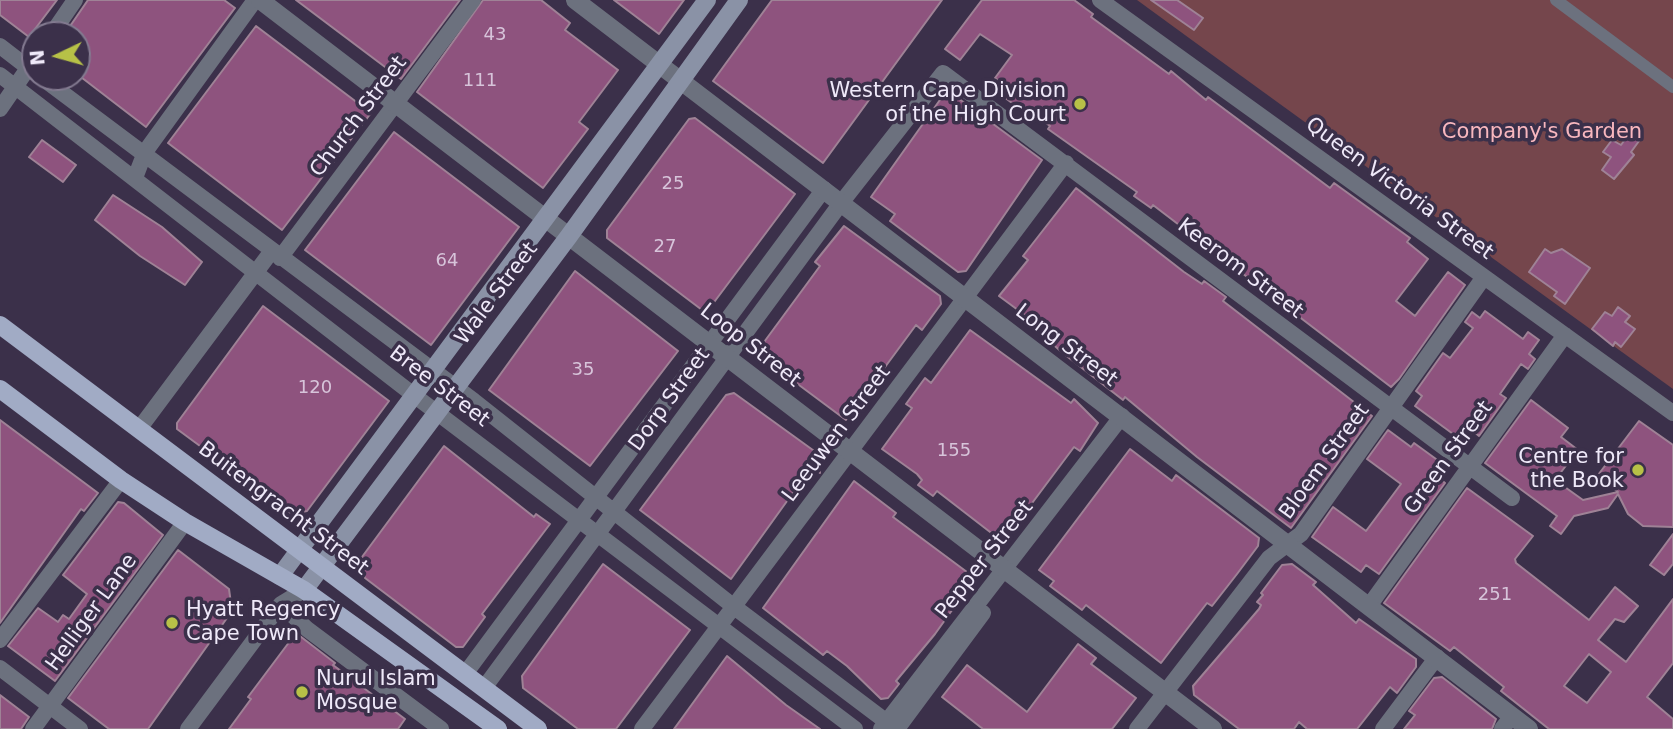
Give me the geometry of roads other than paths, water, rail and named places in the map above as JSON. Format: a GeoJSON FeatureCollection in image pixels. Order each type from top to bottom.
{"type":"FeatureCollection","features":[{"type":"Feature","properties":{"kind":"main road","name":"Wale Street"},"geometry":{"type":"LineString","coordinates":[[280,576],[707,0]]}},
{"type":"Feature","properties":{"kind":"main road","name":"Wale Street"},"geometry":{"type":"LineString","coordinates":[[304,590],[569,236],[739,0]]}},
{"type":"Feature","properties":{"kind":"main road","name":"Buitengracht Street"},"geometry":{"type":"LineString","coordinates":[[2,331],[139,429],[538,729]]}},
{"type":"Feature","properties":{"kind":"main road"},"geometry":{"type":"LineString","coordinates":[[0,389],[121,480],[185,522],[304,590],[498,729]]}},
{"type":"Feature","properties":{"kind":"street"},"geometry":{"type":"LineString","coordinates":[[61,21],[75,0]]}},
{"type":"Feature","properties":{"kind":"street"},"geometry":{"type":"LineString","coordinates":[[135,178],[145,152],[257,0]]}},
{"type":"Feature","properties":{"kind":"street","name":"Loop Street"},"geometry":{"type":"LineString","coordinates":[[257,0],[1213,729]]}},
{"type":"Feature","properties":{"kind":"street","name":"Church Street"},"geometry":{"type":"LineString","coordinates":[[139,429],[256,272],[275,255],[473,0]]}},
{"type":"Feature","properties":{"kind":"street","name":"Long Street"},"geometry":{"type":"LineString","coordinates":[[575,0],[1437,657],[1507,722],[1529,729]]}},
{"type":"Feature","properties":{"kind":"street","name":"Queen Victoria Street"},"geometry":{"type":"LineString","coordinates":[[1100,0],[1673,413]]}},
{"type":"Feature","properties":{"kind":"street"},"geometry":{"type":"LineString","coordinates":[[1556,0],[1673,87]]}},
{"type":"Feature","properties":{"kind":"street","name":"Bree Street"},"geometry":{"type":"LineString","coordinates":[[0,47],[21,60]]}},
{"type":"Feature","properties":{"kind":"street","name":"Keerom Street"},"geometry":{"type":"LineString","coordinates":[[943,73],[1511,498]]}},
{"type":"Feature","properties":{"kind":"street","name":"Dorp Street"},"geometry":{"type":"LineString","coordinates":[[484,688],[841,203],[943,73]]}},
{"type":"Feature","properties":{"kind":"street","name":"Bree Street"},"geometry":{"type":"LineString","coordinates":[[0,75],[415,396],[855,729]]}},
{"type":"Feature","properties":{"kind":"street"},"geometry":{"type":"LineString","coordinates":[[0,109],[21,82]]}},
{"type":"Feature","properties":{"kind":"street","name":"Bree Street"},"geometry":{"type":"LineString","coordinates":[[64,91],[275,255],[456,388],[615,510],[733,606],[890,727]]}},
{"type":"Feature","properties":{"kind":"street","name":"Leeuwen Street"},"geometry":{"type":"LineString","coordinates":[[642,729],[1066,163]]}},
{"type":"Feature","properties":{"kind":"street","name":"Dorp Street"},"geometry":{"type":"LineString","coordinates":[[465,674],[824,189]]}},
{"type":"Feature","properties":{"kind":"street","name":"Bloem Street"},"geometry":{"type":"LineString","coordinates":[[1137,729],[1269,558],[1301,534],[1484,276]]}},
{"type":"Feature","properties":{"kind":"street","name":"Green Street"},"geometry":{"type":"LineString","coordinates":[[1369,606],[1565,335]]}},
{"type":"Feature","properties":{"kind":"street","name":"Pepper Street"},"geometry":{"type":"LineString","coordinates":[[890,727],[1125,419]]}},
{"type":"Feature","properties":{"kind":"street"},"geometry":{"type":"LineString","coordinates":[[0,640],[121,480]]}},
{"type":"Feature","properties":{"kind":"street","name":"Helliger Lane"},"geometry":{"type":"LineString","coordinates":[[33,729],[185,522]]}},
{"type":"Feature","properties":{"kind":"street"},"geometry":{"type":"LineString","coordinates":[[280,576],[281,604],[307,629],[422,724],[441,729]]}},
{"type":"Feature","properties":{"kind":"street","name":"Wale Street"},"geometry":{"type":"LineString","coordinates":[[188,729],[281,604],[304,590]]}},
{"type":"Feature","properties":{"kind":"street"},"geometry":{"type":"LineString","coordinates":[[1383,729],[1437,657]]}},
{"type":"Feature","properties":{"kind":"street"},"geometry":{"type":"LineString","coordinates":[[0,668],[79,729]]}},
{"type":"Feature","properties":{"kind":"place","name":"Western Cape Division of the High Court"},"geometry":{"type":"Point","coordinates":[1080,104]}},
{"type":"Feature","properties":{"kind":"place","name":"Centre for the Book"},"geometry":{"type":"Point","coordinates":[1638,470]}},
{"type":"Feature","properties":{"kind":"place","name":"Hyatt Regency Cape Town"},"geometry":{"type":"Point","coordinates":[172,623]}},
{"type":"Feature","properties":{"kind":"place","name":"Nurul Islam Mosque"},"geometry":{"type":"Point","coordinates":[302,692]}},
{"type":"Feature","properties":{"kind":"park label","name":"Company's Garden"},"geometry":{"type":"Point","coordinates":[1542,133]}}]}
